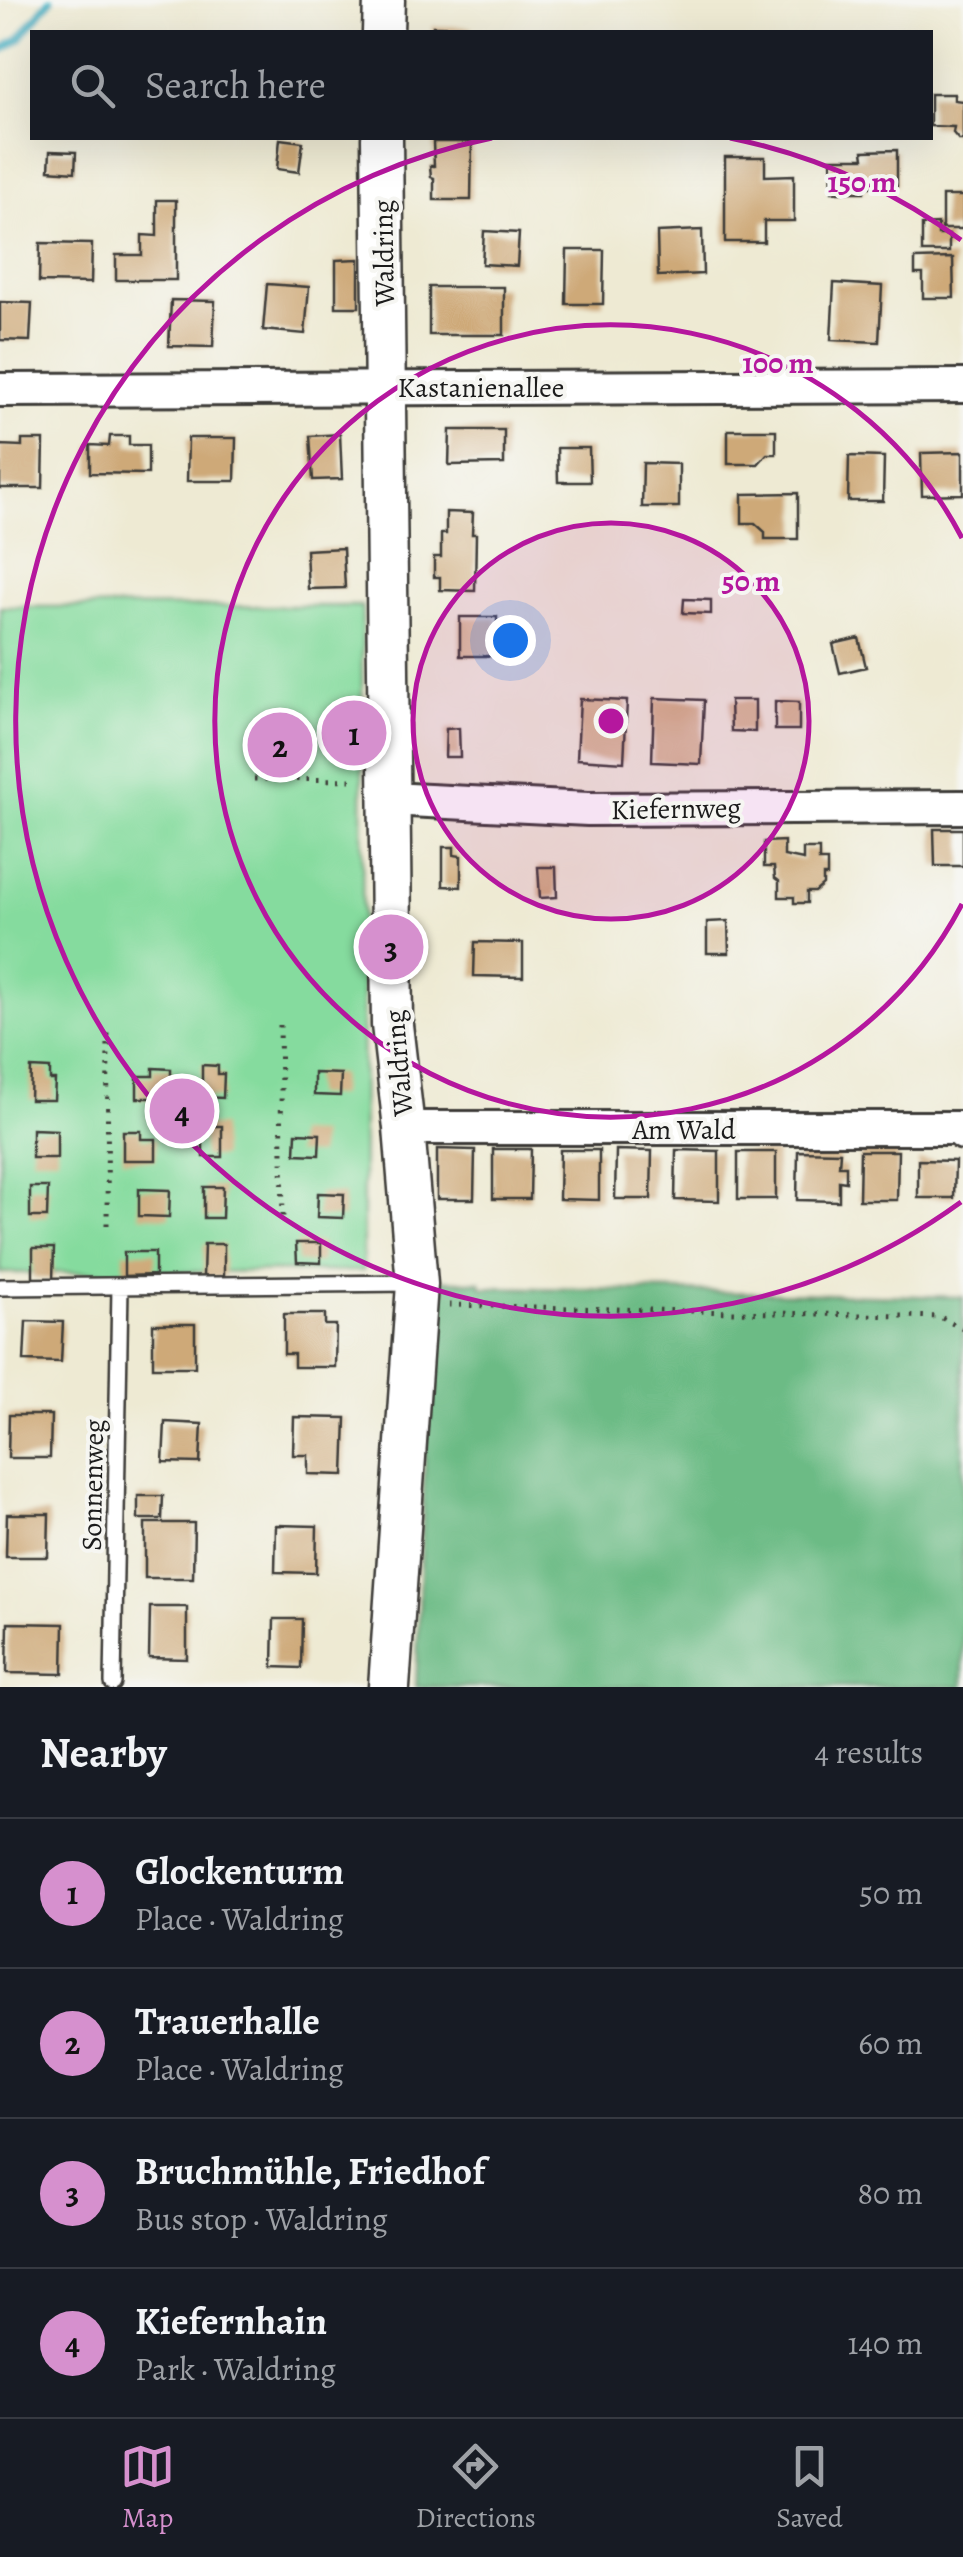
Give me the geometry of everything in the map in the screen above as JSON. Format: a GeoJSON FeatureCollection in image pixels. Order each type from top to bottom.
{"type":"FeatureCollection","features":[{"type":"Feature","properties":{"kind":"street"},"geometry":{"type":"LineString","coordinates":[[383,30],[384,0]]}},
{"type":"Feature","properties":{"kind":"street","name":"Waldring"},"geometry":{"type":"LineString","coordinates":[[382,140],[384,388],[376,790],[392,1025],[417,1284],[388,1687]]}},
{"type":"Feature","properties":{"kind":"street","name":"Kastanienallee"},"geometry":{"type":"LineString","coordinates":[[0,390],[963,386]]}},
{"type":"Feature","properties":{"kind":"street","name":"Kiefernweg"},"geometry":{"type":"LineString","coordinates":[[376,790],[588,809],[963,807]]}},
{"type":"Feature","properties":{"kind":"street","name":"Am Wald"},"geometry":{"type":"LineString","coordinates":[[404,1128],[958,1128],[963,1133]]}},
{"type":"Feature","properties":{"kind":"lane"},"geometry":{"type":"LineString","coordinates":[[0,1287],[417,1284]]}},
{"type":"Feature","properties":{"kind":"lane","name":"Sonnenweg"},"geometry":{"type":"LineString","coordinates":[[114,1683],[120,1287]]}},
{"type":"Feature","properties":{"kind":"path"},"geometry":{"type":"LineString","coordinates":[[254,778],[376,790]]}},
{"type":"Feature","properties":{"kind":"path"},"geometry":{"type":"LineString","coordinates":[[280,1024],[283,1221]]}},
{"type":"Feature","properties":{"kind":"path"},"geometry":{"type":"LineString","coordinates":[[108,1027],[108,1225]]}},
{"type":"Feature","properties":{"kind":"path"},"geometry":{"type":"LineString","coordinates":[[417,1284],[439,1304],[940,1316],[963,1329]]}},
{"type":"Feature","properties":{"kind":"green space"},"geometry":{"type":"Polygon","coordinates":[[[362,606],[363,1271],[0,1273],[0,607],[362,606]]]}},
{"type":"Feature","properties":{"kind":"green space"},"geometry":{"type":"Polygon","coordinates":[[[432,1280],[481,1282],[482,1287],[963,1297],[963,1687],[416,1687],[432,1280]]]}},
{"type":"Feature","properties":{"kind":"building"},"geometry":{"type":"Polygon","coordinates":[[[433,26],[471,27],[471,30],[433,30],[433,26]]]}},
{"type":"Feature","properties":{"kind":"building"},"geometry":{"type":"Polygon","coordinates":[[[933,94],[954,94],[954,100],[963,101],[963,140],[953,133],[954,127],[933,126],[933,94]]]}},
{"type":"Feature","properties":{"kind":"building"},"geometry":{"type":"Polygon","coordinates":[[[280,140],[303,142],[299,172],[277,169],[280,140]]]}},
{"type":"Feature","properties":{"kind":"building"},"geometry":{"type":"Polygon","coordinates":[[[433,142],[472,142],[471,200],[434,200],[430,166],[434,166],[433,142]]]}},
{"type":"Feature","properties":{"kind":"building"},"geometry":{"type":"Polygon","coordinates":[[[897,150],[897,186],[832,192],[831,158],[864,158],[863,151],[897,150]]]}},
{"type":"Feature","properties":{"kind":"building"},"geometry":{"type":"Polygon","coordinates":[[[50,151],[76,152],[75,172],[49,170],[50,151]]]}},
{"type":"Feature","properties":{"kind":"building"},"geometry":{"type":"Polygon","coordinates":[[[725,157],[765,157],[765,176],[794,175],[794,221],[764,221],[764,242],[725,242],[725,157]]]}},
{"type":"Feature","properties":{"kind":"building"},"geometry":{"type":"Polygon","coordinates":[[[942,196],[963,196],[963,229],[942,229],[942,196]]]}},
{"type":"Feature","properties":{"kind":"building"},"geometry":{"type":"Polygon","coordinates":[[[157,200],[176,200],[176,280],[116,280],[116,255],[142,255],[142,235],[157,236],[157,200]]]}},
{"type":"Feature","properties":{"kind":"building"},"geometry":{"type":"Polygon","coordinates":[[[938,224],[938,235],[949,235],[949,252],[922,252],[922,225],[938,224]]]}},
{"type":"Feature","properties":{"kind":"building"},"geometry":{"type":"Polygon","coordinates":[[[702,230],[703,274],[658,276],[657,232],[702,230]]]}},
{"type":"Feature","properties":{"kind":"building"},"geometry":{"type":"Polygon","coordinates":[[[484,231],[519,233],[517,266],[482,264],[484,231]]]}},
{"type":"Feature","properties":{"kind":"building"},"geometry":{"type":"Polygon","coordinates":[[[40,243],[92,244],[91,283],[39,282],[40,243]]]}},
{"type":"Feature","properties":{"kind":"building"},"geometry":{"type":"Polygon","coordinates":[[[567,250],[604,250],[603,304],[566,304],[567,250]]]}},
{"type":"Feature","properties":{"kind":"building"},"geometry":{"type":"Polygon","coordinates":[[[953,258],[954,298],[923,298],[923,274],[915,274],[915,259],[953,258]]]}},
{"type":"Feature","properties":{"kind":"building"},"geometry":{"type":"Polygon","coordinates":[[[359,259],[359,307],[336,307],[336,260],[359,259]]]}},
{"type":"Feature","properties":{"kind":"building"},"geometry":{"type":"Polygon","coordinates":[[[834,283],[882,286],[879,342],[831,340],[834,283]]]}},
{"type":"Feature","properties":{"kind":"building"},"geometry":{"type":"Polygon","coordinates":[[[267,284],[309,287],[305,334],[263,330],[267,284]]]}},
{"type":"Feature","properties":{"kind":"building"},"geometry":{"type":"Polygon","coordinates":[[[429,287],[504,287],[504,335],[429,335],[429,287]]]}},
{"type":"Feature","properties":{"kind":"building"},"geometry":{"type":"Polygon","coordinates":[[[171,300],[215,301],[213,347],[169,346],[171,300]]]}},
{"type":"Feature","properties":{"kind":"building"},"geometry":{"type":"Polygon","coordinates":[[[0,302],[32,303],[30,341],[0,340],[0,302]]]}},
{"type":"Feature","properties":{"kind":"building"},"geometry":{"type":"Polygon","coordinates":[[[450,430],[504,430],[504,464],[449,465],[450,430]]]}},
{"type":"Feature","properties":{"kind":"building"},"geometry":{"type":"Polygon","coordinates":[[[728,430],[776,430],[776,454],[767,454],[758,464],[728,464],[728,430]]]}},
{"type":"Feature","properties":{"kind":"building"},"geometry":{"type":"Polygon","coordinates":[[[340,434],[342,479],[313,480],[310,436],[340,434]]]}},
{"type":"Feature","properties":{"kind":"building"},"geometry":{"type":"Polygon","coordinates":[[[110,436],[129,436],[129,445],[148,445],[148,474],[90,473],[90,445],[109,446],[110,436]]]}},
{"type":"Feature","properties":{"kind":"building"},"geometry":{"type":"Polygon","coordinates":[[[188,438],[236,438],[235,481],[187,481],[188,438]]]}},
{"type":"Feature","properties":{"kind":"building"},"geometry":{"type":"Polygon","coordinates":[[[22,440],[44,440],[43,488],[0,488],[0,445],[22,446],[22,440]]]}},
{"type":"Feature","properties":{"kind":"building"},"geometry":{"type":"Polygon","coordinates":[[[557,448],[589,448],[590,482],[558,482],[557,448]]]}},
{"type":"Feature","properties":{"kind":"building"},"geometry":{"type":"Polygon","coordinates":[[[963,452],[963,494],[922,495],[921,453],[963,452]]]}},
{"type":"Feature","properties":{"kind":"building"},"geometry":{"type":"Polygon","coordinates":[[[849,456],[884,457],[883,501],[848,501],[849,456]]]}},
{"type":"Feature","properties":{"kind":"building"},"geometry":{"type":"Polygon","coordinates":[[[643,463],[679,464],[679,507],[642,507],[643,463]]]}},
{"type":"Feature","properties":{"kind":"building"},"geometry":{"type":"Polygon","coordinates":[[[798,493],[798,539],[765,539],[765,532],[755,523],[742,523],[742,494],[798,493]]]}},
{"type":"Feature","properties":{"kind":"building"},"geometry":{"type":"Polygon","coordinates":[[[446,512],[473,513],[475,591],[440,590],[440,577],[434,577],[434,557],[441,557],[441,534],[446,534],[446,512]]]}},
{"type":"Feature","properties":{"kind":"building"},"geometry":{"type":"Polygon","coordinates":[[[343,548],[345,588],[308,589],[306,550],[343,548]]]}},
{"type":"Feature","properties":{"kind":"building"},"geometry":{"type":"Polygon","coordinates":[[[684,599],[711,600],[711,614],[683,613],[684,599]]]}},
{"type":"Feature","properties":{"kind":"building"},"geometry":{"type":"Polygon","coordinates":[[[460,617],[497,617],[497,656],[460,656],[460,617]]]}},
{"type":"Feature","properties":{"kind":"building"},"geometry":{"type":"Polygon","coordinates":[[[859,638],[866,667],[840,673],[833,644],[859,638]]]}},
{"type":"Feature","properties":{"kind":"building"},"geometry":{"type":"Polygon","coordinates":[[[654,698],[704,700],[701,764],[652,762],[654,698]]]}},
{"type":"Feature","properties":{"kind":"building"},"geometry":{"type":"Polygon","coordinates":[[[580,699],[627,701],[624,762],[577,759],[580,699]]]}},
{"type":"Feature","properties":{"kind":"building"},"geometry":{"type":"Polygon","coordinates":[[[730,700],[755,700],[755,732],[731,731],[730,700]]]}},
{"type":"Feature","properties":{"kind":"building"},"geometry":{"type":"Polygon","coordinates":[[[775,701],[799,702],[799,730],[775,730],[775,701]]]}},
{"type":"Feature","properties":{"kind":"building"},"geometry":{"type":"Polygon","coordinates":[[[459,728],[460,757],[445,757],[446,729],[459,728]]]}},
{"type":"Feature","properties":{"kind":"building"},"geometry":{"type":"Polygon","coordinates":[[[302,730],[303,757],[261,758],[257,751],[259,731],[302,730]]]}},
{"type":"Feature","properties":{"kind":"building"},"geometry":{"type":"Polygon","coordinates":[[[934,829],[963,829],[963,866],[935,866],[934,829]]]}},
{"type":"Feature","properties":{"kind":"building"},"geometry":{"type":"Polygon","coordinates":[[[784,841],[784,856],[803,860],[803,849],[819,849],[819,861],[827,861],[823,885],[815,892],[807,892],[807,903],[794,903],[794,897],[779,897],[774,867],[764,867],[764,842],[784,841]]]}},
{"type":"Feature","properties":{"kind":"building"},"geometry":{"type":"Polygon","coordinates":[[[443,847],[454,847],[454,855],[461,856],[461,887],[443,886],[443,847]]]}},
{"type":"Feature","properties":{"kind":"building"},"geometry":{"type":"Polygon","coordinates":[[[538,867],[556,867],[557,897],[540,898],[538,867]]]}},
{"type":"Feature","properties":{"kind":"building"},"geometry":{"type":"Polygon","coordinates":[[[728,921],[729,953],[707,953],[707,922],[728,921]]]}},
{"type":"Feature","properties":{"kind":"building"},"geometry":{"type":"Polygon","coordinates":[[[475,942],[523,943],[523,977],[474,976],[475,942]]]}},
{"type":"Feature","properties":{"kind":"building"},"geometry":{"type":"Polygon","coordinates":[[[202,1065],[218,1066],[218,1074],[224,1074],[223,1098],[202,1097],[202,1065]]]}},
{"type":"Feature","properties":{"kind":"building"},"geometry":{"type":"Polygon","coordinates":[[[31,1068],[50,1069],[50,1080],[55,1080],[54,1100],[30,1100],[31,1068]]]}},
{"type":"Feature","properties":{"kind":"building"},"geometry":{"type":"Polygon","coordinates":[[[153,1068],[171,1069],[171,1098],[137,1098],[137,1076],[153,1076],[153,1068]]]}},
{"type":"Feature","properties":{"kind":"building"},"geometry":{"type":"Polygon","coordinates":[[[314,1073],[341,1074],[340,1096],[314,1095],[314,1073]]]}},
{"type":"Feature","properties":{"kind":"building"},"geometry":{"type":"Polygon","coordinates":[[[203,1126],[222,1126],[222,1157],[203,1157],[203,1126]]]}},
{"type":"Feature","properties":{"kind":"building"},"geometry":{"type":"Polygon","coordinates":[[[32,1129],[57,1130],[57,1158],[32,1158],[32,1129]]]}},
{"type":"Feature","properties":{"kind":"building"},"geometry":{"type":"Polygon","coordinates":[[[123,1131],[141,1131],[141,1139],[156,1139],[156,1160],[123,1160],[123,1131]]]}},
{"type":"Feature","properties":{"kind":"building"},"geometry":{"type":"Polygon","coordinates":[[[296,1133],[320,1134],[319,1155],[295,1154],[296,1133]]]}},
{"type":"Feature","properties":{"kind":"building"},"geometry":{"type":"Polygon","coordinates":[[[437,1149],[475,1150],[474,1199],[437,1199],[437,1149]]]}},
{"type":"Feature","properties":{"kind":"building"},"geometry":{"type":"Polygon","coordinates":[[[493,1149],[531,1149],[530,1199],[493,1199],[493,1149]]]}},
{"type":"Feature","properties":{"kind":"building"},"geometry":{"type":"Polygon","coordinates":[[[560,1150],[599,1150],[599,1200],[559,1199],[560,1150]]]}},
{"type":"Feature","properties":{"kind":"building"},"geometry":{"type":"Polygon","coordinates":[[[616,1150],[652,1151],[651,1199],[615,1199],[616,1150]]]}},
{"type":"Feature","properties":{"kind":"building"},"geometry":{"type":"Polygon","coordinates":[[[676,1150],[719,1151],[719,1201],[675,1200],[676,1150]]]}},
{"type":"Feature","properties":{"kind":"building"},"geometry":{"type":"Polygon","coordinates":[[[798,1151],[840,1152],[839,1166],[846,1166],[846,1182],[839,1181],[839,1201],[797,1200],[798,1151]]]}},
{"type":"Feature","properties":{"kind":"building"},"geometry":{"type":"Polygon","coordinates":[[[860,1151],[898,1151],[897,1200],[859,1200],[860,1151]]]}},
{"type":"Feature","properties":{"kind":"building"},"geometry":{"type":"Polygon","coordinates":[[[738,1152],[776,1152],[776,1199],[738,1199],[738,1152]]]}},
{"type":"Feature","properties":{"kind":"building"},"geometry":{"type":"Polygon","coordinates":[[[918,1160],[955,1161],[954,1198],[918,1198],[918,1160]]]}},
{"type":"Feature","properties":{"kind":"building"},"geometry":{"type":"Polygon","coordinates":[[[30,1187],[48,1187],[47,1217],[30,1217],[30,1187]]]}},
{"type":"Feature","properties":{"kind":"building"},"geometry":{"type":"Polygon","coordinates":[[[204,1187],[223,1187],[222,1218],[204,1218],[204,1187]]]}},
{"type":"Feature","properties":{"kind":"building"},"geometry":{"type":"Polygon","coordinates":[[[139,1189],[170,1190],[169,1217],[139,1216],[139,1189]]]}},
{"type":"Feature","properties":{"kind":"building"},"geometry":{"type":"Polygon","coordinates":[[[318,1193],[344,1194],[343,1218],[317,1217],[318,1193]]]}},
{"type":"Feature","properties":{"kind":"building"},"geometry":{"type":"Polygon","coordinates":[[[296,1243],[321,1243],[321,1263],[297,1262],[296,1243]]]}},
{"type":"Feature","properties":{"kind":"building"},"geometry":{"type":"Polygon","coordinates":[[[204,1244],[224,1244],[224,1277],[203,1277],[204,1244]]]}},
{"type":"Feature","properties":{"kind":"building"},"geometry":{"type":"Polygon","coordinates":[[[33,1248],[54,1248],[53,1279],[33,1278],[33,1248]]]}},
{"type":"Feature","properties":{"kind":"building"},"geometry":{"type":"Polygon","coordinates":[[[124,1252],[155,1252],[155,1275],[124,1276],[124,1252]]]}},
{"type":"Feature","properties":{"kind":"building"},"geometry":{"type":"Polygon","coordinates":[[[284,1314],[325,1314],[325,1325],[336,1325],[335,1367],[294,1367],[294,1354],[284,1354],[284,1314]]]}},
{"type":"Feature","properties":{"kind":"building"},"geometry":{"type":"Polygon","coordinates":[[[26,1321],[63,1322],[61,1362],[24,1361],[26,1321]]]}},
{"type":"Feature","properties":{"kind":"building"},"geometry":{"type":"Polygon","coordinates":[[[153,1324],[195,1324],[195,1367],[153,1367],[153,1324]]]}},
{"type":"Feature","properties":{"kind":"building"},"geometry":{"type":"Polygon","coordinates":[[[9,1415],[51,1415],[50,1458],[8,1458],[9,1415]]]}},
{"type":"Feature","properties":{"kind":"building"},"geometry":{"type":"Polygon","coordinates":[[[294,1417],[346,1418],[344,1475],[308,1474],[308,1455],[293,1455],[294,1417]]]}},
{"type":"Feature","properties":{"kind":"building"},"geometry":{"type":"Polygon","coordinates":[[[165,1422],[202,1424],[200,1463],[163,1462],[165,1422]]]}},
{"type":"Feature","properties":{"kind":"building"},"geometry":{"type":"Polygon","coordinates":[[[138,1496],[163,1496],[162,1519],[138,1519],[138,1496]]]}},
{"type":"Feature","properties":{"kind":"building"},"geometry":{"type":"Polygon","coordinates":[[[7,1514],[49,1514],[48,1557],[6,1557],[7,1514]]]}},
{"type":"Feature","properties":{"kind":"building"},"geometry":{"type":"Polygon","coordinates":[[[145,1523],[194,1523],[193,1578],[145,1578],[145,1523]]]}},
{"type":"Feature","properties":{"kind":"building"},"geometry":{"type":"Polygon","coordinates":[[[276,1525],[317,1526],[316,1573],[275,1572],[276,1525]]]}},
{"type":"Feature","properties":{"kind":"building"},"geometry":{"type":"Polygon","coordinates":[[[150,1607],[187,1607],[187,1659],[149,1658],[150,1607]]]}},
{"type":"Feature","properties":{"kind":"building"},"geometry":{"type":"Polygon","coordinates":[[[274,1619],[302,1619],[301,1668],[273,1667],[274,1619]]]}},
{"type":"Feature","properties":{"kind":"building"},"geometry":{"type":"Polygon","coordinates":[[[8,1623],[64,1624],[63,1674],[7,1673],[8,1623]]]}},
{"type":"Feature","properties":{"kind":"waterway"},"geometry":{"type":"LineString","coordinates":[[0,51],[19,39],[50,0]]}},
{"type":"Feature","properties":{"kind":"place","name":"Glockenturm"},"geometry":{"type":"Point","coordinates":[354,733]}},
{"type":"Feature","properties":{"kind":"place","name":"Trauerhalle"},"geometry":{"type":"Point","coordinates":[280,745]}},
{"type":"Feature","properties":{"kind":"place","name":"Bruchmühle, Friedhof"},"geometry":{"type":"Point","coordinates":[391,947]}},
{"type":"Feature","properties":{"kind":"place","name":"Kiefernhain"},"geometry":{"type":"Point","coordinates":[182,1111]}}]}
